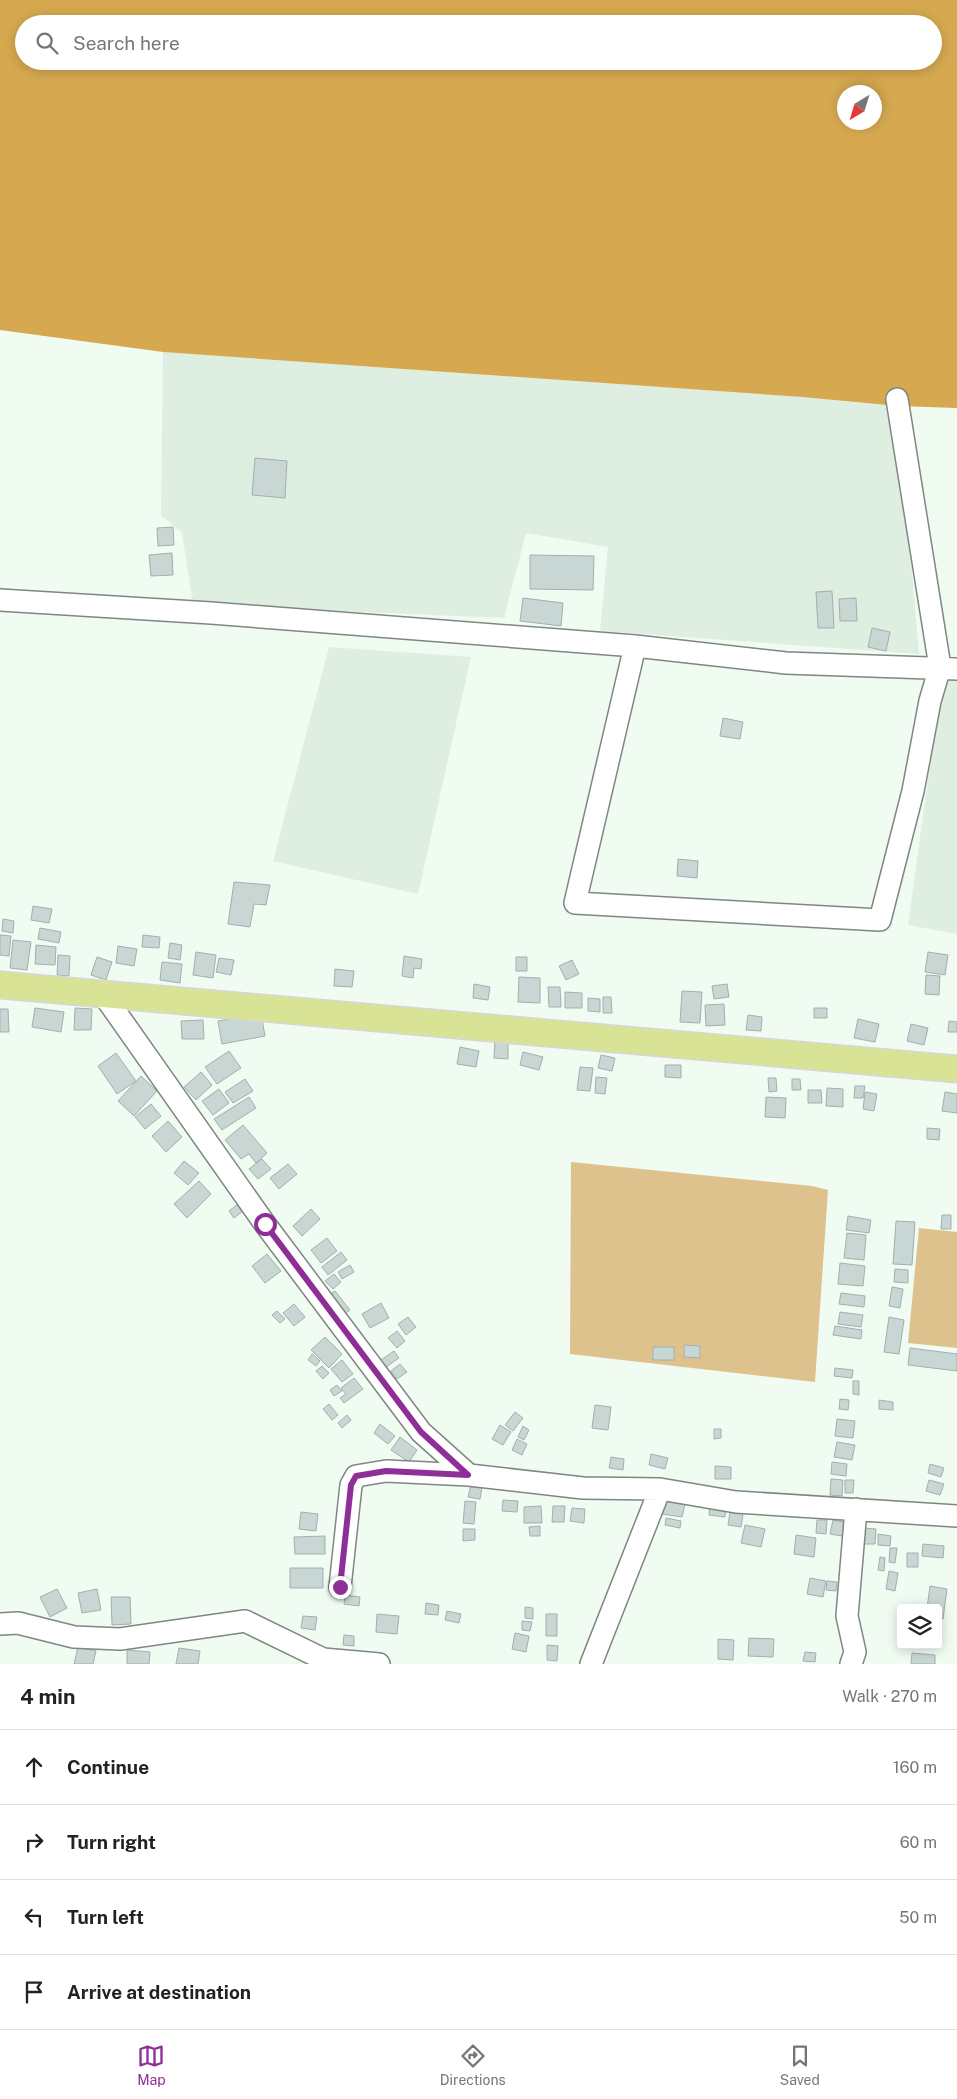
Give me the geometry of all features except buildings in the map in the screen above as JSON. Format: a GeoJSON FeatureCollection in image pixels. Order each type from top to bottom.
{"type":"FeatureCollection","features":[{"type":"Feature","properties":{"kind":"main road"},"geometry":{"type":"LineString","coordinates":[[0,985],[957,1069]]}},
{"type":"Feature","properties":{"kind":"street"},"geometry":{"type":"LineString","coordinates":[[635,646],[575,903],[880,920],[913,791],[930,701],[949,668],[897,399]]}},
{"type":"Feature","properties":{"kind":"street"},"geometry":{"type":"LineString","coordinates":[[0,600],[211,613],[635,646],[786,663],[949,668]]}},
{"type":"Feature","properties":{"kind":"street"},"geometry":{"type":"LineString","coordinates":[[103,994],[265,1224],[386,1386],[421,1432],[468,1475]]}},
{"type":"Feature","properties":{"kind":"street"},"geometry":{"type":"LineString","coordinates":[[340,1587],[351,1485],[356,1476],[386,1471],[468,1475],[583,1488],[660,1489],[736,1502],[957,1516]]}},
{"type":"Feature","properties":{"kind":"street"},"geometry":{"type":"LineString","coordinates":[[591,1664],[660,1489]]}},
{"type":"Feature","properties":{"kind":"street"},"geometry":{"type":"LineString","coordinates":[[856,1509],[847,1616],[858,1660]]}},
{"type":"Feature","properties":{"kind":"street"},"geometry":{"type":"LineString","coordinates":[[0,1624],[18,1623],[74,1637],[120,1639],[246,1621],[324,1659],[379,1664]]}},
{"type":"Feature","properties":{"kind":"shaded area"},"geometry":{"type":"Polygon","coordinates":[[[0,0],[957,0],[957,408],[898,406],[802,397],[163,352],[0,330],[0,0]]]}},
{"type":"Feature","properties":{"kind":"shaded area"},"geometry":{"type":"Polygon","coordinates":[[[163,352],[802,397],[898,406],[919,654],[600,631],[608,547],[526,533],[504,618],[193,605],[182,533],[161,515],[163,352]]]}},
{"type":"Feature","properties":{"kind":"shaded area"},"geometry":{"type":"Polygon","coordinates":[[[329,647],[471,657],[418,894],[273,861],[329,647]]]}},
{"type":"Feature","properties":{"kind":"shaded area"},"geometry":{"type":"Polygon","coordinates":[[[942,677],[957,678],[957,934],[908,925],[942,677]]]}},
{"type":"Feature","properties":{"kind":"shaded area"},"geometry":{"type":"Polygon","coordinates":[[[571,1162],[812,1186],[828,1190],[815,1382],[570,1354],[571,1162]]]}},
{"type":"Feature","properties":{"kind":"shaded area"},"geometry":{"type":"Polygon","coordinates":[[[919,1228],[957,1232],[957,1348],[908,1343],[919,1228]]]}},
{"type":"Feature","properties":{"kind":"route"},"geometry":{"type":"LineString","coordinates":[[265,1224],[421,1432],[468,1475],[386,1471],[356,1476],[351,1485],[340,1587]]}}]}
